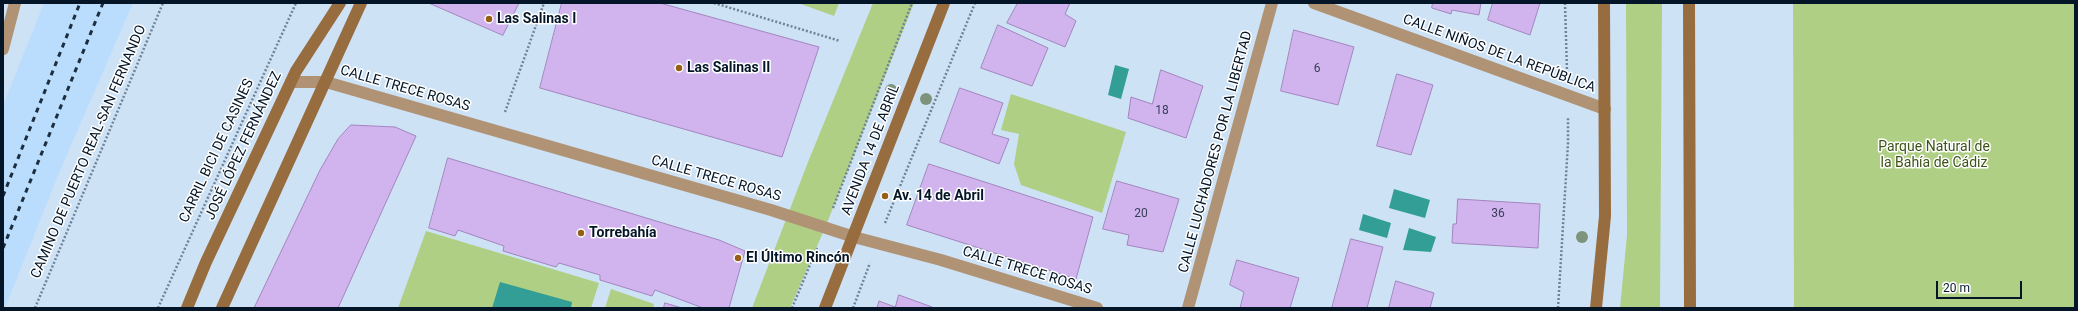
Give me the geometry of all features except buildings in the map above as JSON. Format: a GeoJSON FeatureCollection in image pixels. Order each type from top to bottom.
{"type":"FeatureCollection","features":[{"type":"Feature","properties":{"kind":"street"},"geometry":{"type":"LineString","coordinates":[[3,49],[15,3]]}},
{"type":"Feature","properties":{"kind":"street","name":"JOSÉ LÓPEZ FERNÁNDEZ"},"geometry":{"type":"LineString","coordinates":[[187,308],[206,262],[291,82],[340,3]]}},
{"type":"Feature","properties":{"kind":"street"},"geometry":{"type":"LineString","coordinates":[[222,308],[361,3]]}},
{"type":"Feature","properties":{"kind":"street","name":"AVENIDA 14 DE ABRIL"},"geometry":{"type":"LineString","coordinates":[[825,308],[854,237],[944,3]]}},
{"type":"Feature","properties":{"kind":"street","name":"CALLE LUCHADORES POR LA LIBERTAD"},"geometry":{"type":"LineString","coordinates":[[1188,308],[1272,3]]}},
{"type":"Feature","properties":{"kind":"street","name":"CALLE NIÑOS DE LA REPÚBLICA"},"geometry":{"type":"LineString","coordinates":[[1314,3],[1605,109]]}},
{"type":"Feature","properties":{"kind":"street"},"geometry":{"type":"LineString","coordinates":[[1596,308],[1605,216],[1604,3]]}},
{"type":"Feature","properties":{"kind":"street"},"geometry":{"type":"LineString","coordinates":[[1689,3],[1690,308]]}},
{"type":"Feature","properties":{"kind":"street","name":"CALLE TRECE ROSAS"},"geometry":{"type":"LineString","coordinates":[[291,82],[326,82],[771,210],[854,237],[877,241],[1097,308]]}},
{"type":"Feature","properties":{"kind":"path","name":"CAMINO DE PUERTO REAL-SAN FERNANDO"},"geometry":{"type":"LineString","coordinates":[[35,308],[163,3]]}},
{"type":"Feature","properties":{"kind":"path","name":"CARRIL BICI DE CASINES"},"geometry":{"type":"LineString","coordinates":[[158,308],[296,3]]}},
{"type":"Feature","properties":{"kind":"path"},"geometry":{"type":"LineString","coordinates":[[506,110],[544,3]]}},
{"type":"Feature","properties":{"kind":"path"},"geometry":{"type":"LineString","coordinates":[[714,3],[840,41]]}},
{"type":"Feature","properties":{"kind":"path"},"geometry":{"type":"LineString","coordinates":[[792,308],[825,228],[912,3]]}},
{"type":"Feature","properties":{"kind":"path"},"geometry":{"type":"LineString","coordinates":[[853,308],[877,241],[975,3]]}},
{"type":"Feature","properties":{"kind":"path"},"geometry":{"type":"LineString","coordinates":[[1558,308],[1568,143],[1566,3]]}},
{"type":"Feature","properties":{"kind":"shaded area"},"geometry":{"type":"Polygon","coordinates":[[[44,3],[133,3],[57,178],[5,308],[3,308],[3,105],[44,3]]]}},
{"type":"Feature","properties":{"kind":"shaded area"},"geometry":{"type":"Polygon","coordinates":[[[1115,65],[1129,69],[1121,99],[1108,95],[1115,65]]]}},
{"type":"Feature","properties":{"kind":"shaded area"},"geometry":{"type":"Polygon","coordinates":[[[1394,189],[1430,200],[1425,218],[1389,208],[1394,189]]]}},
{"type":"Feature","properties":{"kind":"shaded area"},"geometry":{"type":"Polygon","coordinates":[[[1363,214],[1391,223],[1387,238],[1359,230],[1363,214]]]}},
{"type":"Feature","properties":{"kind":"shaded area"},"geometry":{"type":"Polygon","coordinates":[[[1409,228],[1436,237],[1431,252],[1403,250],[1409,228]]]}},
{"type":"Feature","properties":{"kind":"shaded area"},"geometry":{"type":"Polygon","coordinates":[[[500,282],[572,302],[571,308],[492,308],[500,282]]]}},
{"type":"Feature","properties":{"kind":"green space"},"geometry":{"type":"Polygon","coordinates":[[[798,3],[839,3],[834,16],[798,3]]]}},
{"type":"Feature","properties":{"kind":"green space"},"geometry":{"type":"Polygon","coordinates":[[[873,3],[914,3],[825,228],[790,308],[752,308],[808,162],[873,3]]]}},
{"type":"Feature","properties":{"kind":"green space"},"geometry":{"type":"Polygon","coordinates":[[[1626,3],[1662,3],[1660,308],[1620,308],[1627,235],[1626,3]]]}},
{"type":"Feature","properties":{"kind":"green space","name":"Parque Natural de la Bahía de Cádiz"},"geometry":{"type":"Polygon","coordinates":[[[1793,3],[2075,3],[2075,308],[1794,308],[1793,3]]]}},
{"type":"Feature","properties":{"kind":"green space"},"geometry":{"type":"Polygon","coordinates":[[[1011,94],[1126,132],[1102,213],[1021,185],[1014,164],[1019,134],[1001,130],[1011,94]]]}},
{"type":"Feature","properties":{"kind":"green space"},"geometry":{"type":"Polygon","coordinates":[[[426,231],[599,283],[591,308],[398,308],[426,231]]]}},
{"type":"Feature","properties":{"kind":"green space"},"geometry":{"type":"Polygon","coordinates":[[[611,289],[654,304],[653,308],[605,308],[611,289]]]}},
{"type":"Feature","properties":{"kind":"railway"},"geometry":{"type":"LineString","coordinates":[[3,196],[80,3]]}},
{"type":"Feature","properties":{"kind":"railway"},"geometry":{"type":"LineString","coordinates":[[3,248],[103,3]]}},
{"type":"Feature","properties":{"kind":"place","name":"Las Salinas I"},"geometry":{"type":"Point","coordinates":[489,19]}},
{"type":"Feature","properties":{"kind":"place","name":"Las Salinas II"},"geometry":{"type":"Point","coordinates":[679,68]}},
{"type":"Feature","properties":{"kind":"place","name":"Av. 14 de Abril"},"geometry":{"type":"Point","coordinates":[885,196]}},
{"type":"Feature","properties":{"kind":"place","name":"Torrebahía"},"geometry":{"type":"Point","coordinates":[581,233]}},
{"type":"Feature","properties":{"kind":"place","name":"El Último Rincón"},"geometry":{"type":"Point","coordinates":[738,258]}}]}
